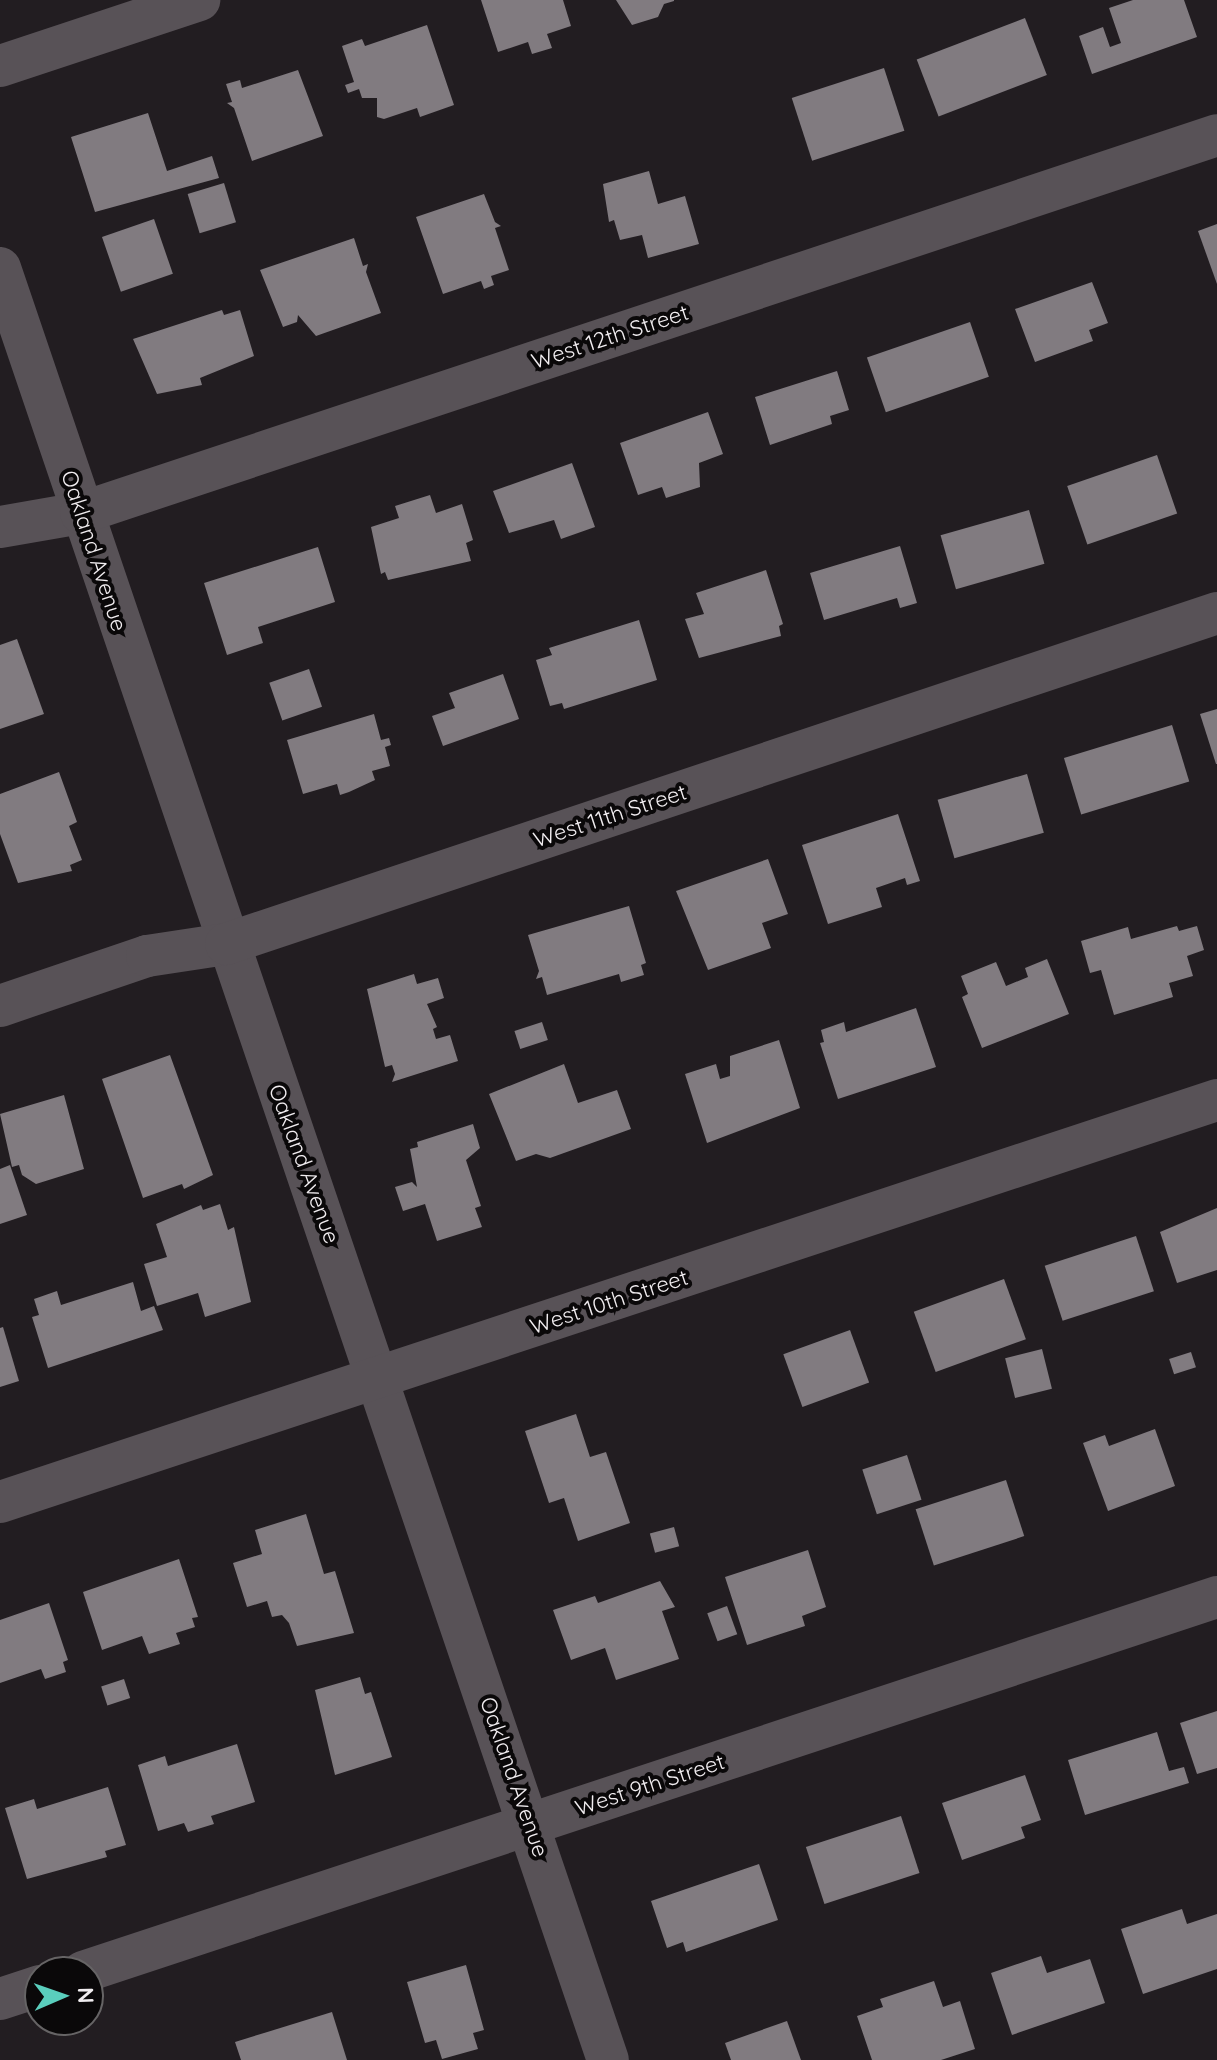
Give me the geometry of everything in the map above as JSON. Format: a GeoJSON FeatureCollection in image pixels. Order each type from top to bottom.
{"type":"FeatureCollection","features":[{"type":"Feature","properties":{"kind":"street"},"geometry":{"type":"LineString","coordinates":[[0,66],[199,0]]}},
{"type":"Feature","properties":{"kind":"street","name":"West 12th Street"},"geometry":{"type":"LineString","coordinates":[[0,527],[81,513],[1217,135]]}},
{"type":"Feature","properties":{"kind":"street","name":"Oakland Avenue"},"geometry":{"type":"LineString","coordinates":[[0,268],[226,944],[380,1379],[608,2060]]}},
{"type":"Feature","properties":{"kind":"street","name":"West 11th Street"},"geometry":{"type":"LineString","coordinates":[[0,1006],[147,956],[226,944],[1217,613]]}},
{"type":"Feature","properties":{"kind":"street","name":"West 10th Street"},"geometry":{"type":"LineString","coordinates":[[0,1502],[1217,1100]]}},
{"type":"Feature","properties":{"kind":"street","name":"West 9th Street"},"geometry":{"type":"LineString","coordinates":[[104,1965],[1217,1597]]}},
{"type":"Feature","properties":{"kind":"street"},"geometry":{"type":"LineString","coordinates":[[0,1999],[24,1991]]}},
{"type":"Feature","properties":{"kind":"building"},"geometry":{"type":"Polygon","coordinates":[[[481,0],[563,0],[571,26],[547,34],[552,48],[532,54],[528,42],[498,52],[481,0]]]}},
{"type":"Feature","properties":{"kind":"building"},"geometry":{"type":"Polygon","coordinates":[[[616,0],[674,1],[664,4],[658,17],[632,25],[616,0]]]}},
{"type":"Feature","properties":{"kind":"building"},"geometry":{"type":"Polygon","coordinates":[[[1133,0],[1184,0],[1197,37],[1092,74],[1079,36],[1103,27],[1110,47],[1121,43],[1109,8],[1133,0]]]}},
{"type":"Feature","properties":{"kind":"building"},"geometry":{"type":"Polygon","coordinates":[[[1025,18],[1047,75],[939,117],[917,60],[1025,18]]]}},
{"type":"Feature","properties":{"kind":"building"},"geometry":{"type":"Polygon","coordinates":[[[427,25],[454,105],[420,117],[417,108],[384,119],[377,117],[377,98],[362,98],[359,89],[348,93],[345,85],[354,82],[342,46],[362,39],[365,46],[427,25]]]}},
{"type":"Feature","properties":{"kind":"building"},"geometry":{"type":"Polygon","coordinates":[[[884,68],[904,131],[812,161],[792,98],[884,68]]]}},
{"type":"Feature","properties":{"kind":"building"},"geometry":{"type":"Polygon","coordinates":[[[298,70],[323,136],[252,161],[234,108],[227,103],[232,102],[226,84],[240,80],[242,88],[298,70]]]}},
{"type":"Feature","properties":{"kind":"building"},"geometry":{"type":"Polygon","coordinates":[[[148,113],[167,171],[212,156],[219,178],[95,212],[71,137],[148,113]]]}},
{"type":"Feature","properties":{"kind":"building"},"geometry":{"type":"Polygon","coordinates":[[[649,171],[658,204],[685,196],[699,244],[648,258],[642,235],[620,240],[614,220],[609,222],[603,184],[649,171]]]}},
{"type":"Feature","properties":{"kind":"building"},"geometry":{"type":"Polygon","coordinates":[[[224,183],[236,222],[200,233],[188,194],[224,183]]]}},
{"type":"Feature","properties":{"kind":"building"},"geometry":{"type":"Polygon","coordinates":[[[484,194],[495,222],[501,226],[495,228],[509,270],[491,276],[494,285],[484,289],[481,281],[443,294],[416,217],[484,194]]]}},
{"type":"Feature","properties":{"kind":"building"},"geometry":{"type":"Polygon","coordinates":[[[154,219],[173,274],[121,292],[102,237],[154,219]]]}},
{"type":"Feature","properties":{"kind":"building"},"geometry":{"type":"Polygon","coordinates":[[[1217,224],[1217,284],[1198,231],[1217,224]]]}},
{"type":"Feature","properties":{"kind":"building"},"geometry":{"type":"Polygon","coordinates":[[[354,238],[363,266],[368,264],[366,272],[381,313],[316,336],[298,315],[297,322],[283,327],[260,270],[354,238]]]}},
{"type":"Feature","properties":{"kind":"building"},"geometry":{"type":"Polygon","coordinates":[[[1092,282],[1108,323],[1089,330],[1093,341],[1035,362],[1015,309],[1092,282]]]}},
{"type":"Feature","properties":{"kind":"building"},"geometry":{"type":"Polygon","coordinates":[[[222,310],[224,315],[240,310],[254,356],[200,378],[202,385],[157,394],[133,339],[222,310]]]}},
{"type":"Feature","properties":{"kind":"building"},"geometry":{"type":"Polygon","coordinates":[[[970,322],[989,377],[886,412],[867,357],[970,322]]]}},
{"type":"Feature","properties":{"kind":"building"},"geometry":{"type":"Polygon","coordinates":[[[837,371],[849,410],[830,416],[832,424],[770,445],[755,397],[837,371]]]}},
{"type":"Feature","properties":{"kind":"building"},"geometry":{"type":"Polygon","coordinates":[[[708,412],[723,454],[699,463],[700,487],[666,498],[662,487],[638,495],[620,443],[708,412]]]}},
{"type":"Feature","properties":{"kind":"building"},"geometry":{"type":"Polygon","coordinates":[[[1157,455],[1177,514],[1087,545],[1067,486],[1157,455]]]}},
{"type":"Feature","properties":{"kind":"building"},"geometry":{"type":"Polygon","coordinates":[[[572,463],[595,527],[561,539],[554,520],[509,533],[493,491],[572,463]]]}},
{"type":"Feature","properties":{"kind":"building"},"geometry":{"type":"Polygon","coordinates":[[[430,495],[436,513],[462,504],[473,540],[466,543],[471,561],[388,580],[385,572],[381,574],[371,527],[399,518],[395,506],[430,495]]]}},
{"type":"Feature","properties":{"kind":"building"},"geometry":{"type":"Polygon","coordinates":[[[1029,510],[1044,564],[956,589],[941,535],[1029,510]]]}},
{"type":"Feature","properties":{"kind":"building"},"geometry":{"type":"Polygon","coordinates":[[[900,546],[917,603],[900,608],[897,598],[824,620],[810,573],[900,546]]]}},
{"type":"Feature","properties":{"kind":"building"},"geometry":{"type":"Polygon","coordinates":[[[318,547],[335,602],[258,627],[263,643],[227,655],[204,583],[318,547]]]}},
{"type":"Feature","properties":{"kind":"building"},"geometry":{"type":"Polygon","coordinates":[[[766,570],[783,624],[779,626],[781,636],[699,658],[685,619],[704,614],[696,593],[766,570]]]}},
{"type":"Feature","properties":{"kind":"building"},"geometry":{"type":"Polygon","coordinates":[[[639,620],[657,680],[564,709],[562,703],[550,706],[536,660],[552,655],[549,648],[639,620]]]}},
{"type":"Feature","properties":{"kind":"building"},"geometry":{"type":"Polygon","coordinates":[[[17,639],[44,714],[0,729],[0,645],[17,639]]]}},
{"type":"Feature","properties":{"kind":"building"},"geometry":{"type":"Polygon","coordinates":[[[309,669],[322,707],[282,720],[269,683],[309,669]]]}},
{"type":"Feature","properties":{"kind":"building"},"geometry":{"type":"Polygon","coordinates":[[[503,674],[519,719],[443,746],[432,716],[455,708],[449,693],[503,674]]]}},
{"type":"Feature","properties":{"kind":"building"},"geometry":{"type":"Polygon","coordinates":[[[1217,709],[1217,764],[1216,764],[1200,714],[1217,709]]]}},
{"type":"Feature","properties":{"kind":"building"},"geometry":{"type":"Polygon","coordinates":[[[374,714],[381,740],[389,738],[391,745],[385,747],[390,766],[372,771],[375,780],[340,795],[337,784],[303,794],[287,740],[374,714]]]}},
{"type":"Feature","properties":{"kind":"building"},"geometry":{"type":"Polygon","coordinates":[[[1172,725],[1189,781],[1081,814],[1064,758],[1172,725]]]}},
{"type":"Feature","properties":{"kind":"building"},"geometry":{"type":"Polygon","coordinates":[[[59,772],[77,822],[69,826],[82,860],[70,865],[72,871],[18,883],[0,834],[0,794],[59,772]]]}},
{"type":"Feature","properties":{"kind":"building"},"geometry":{"type":"Polygon","coordinates":[[[1027,774],[1044,833],[954,858],[938,800],[1027,774]]]}},
{"type":"Feature","properties":{"kind":"building"},"geometry":{"type":"Polygon","coordinates":[[[898,814],[920,881],[907,885],[905,878],[876,888],[882,907],[828,924],[802,845],[898,814]]]}},
{"type":"Feature","properties":{"kind":"building"},"geometry":{"type":"Polygon","coordinates":[[[768,859],[788,914],[762,923],[771,948],[708,970],[676,891],[768,859]]]}},
{"type":"Feature","properties":{"kind":"building"},"geometry":{"type":"Polygon","coordinates":[[[629,906],[646,963],[641,965],[644,975],[621,982],[619,974],[547,995],[542,977],[536,979],[539,971],[528,935],[629,906]]]}},
{"type":"Feature","properties":{"kind":"building"},"geometry":{"type":"Polygon","coordinates":[[[1177,926],[1179,931],[1197,926],[1204,950],[1187,956],[1193,976],[1169,983],[1173,997],[1114,1015],[1101,970],[1090,973],[1081,941],[1128,927],[1131,939],[1177,926]]]}},
{"type":"Feature","properties":{"kind":"building"},"geometry":{"type":"Polygon","coordinates":[[[1047,959],[1069,1014],[982,1048],[962,997],[968,994],[961,976],[996,962],[1006,986],[1028,977],[1025,968],[1047,959]]]}},
{"type":"Feature","properties":{"kind":"building"},"geometry":{"type":"Polygon","coordinates":[[[414,974],[417,984],[438,978],[444,998],[427,1004],[437,1027],[433,1029],[436,1039],[450,1035],[458,1061],[392,1082],[395,1074],[392,1065],[385,1067],[367,989],[414,974]]]}},
{"type":"Feature","properties":{"kind":"building"},"geometry":{"type":"Polygon","coordinates":[[[916,1008],[936,1067],[838,1099],[820,1043],[824,1042],[821,1030],[844,1022],[846,1032],[916,1008]]]}},
{"type":"Feature","properties":{"kind":"building"},"geometry":{"type":"Polygon","coordinates":[[[542,1022],[548,1040],[520,1049],[514,1031],[542,1022]]]}},
{"type":"Feature","properties":{"kind":"building"},"geometry":{"type":"Polygon","coordinates":[[[779,1040],[800,1108],[707,1143],[685,1074],[716,1064],[720,1079],[730,1076],[730,1056],[779,1040]]]}},
{"type":"Feature","properties":{"kind":"building"},"geometry":{"type":"Polygon","coordinates":[[[170,1055],[213,1175],[184,1189],[182,1184],[143,1198],[102,1079],[170,1055]]]}},
{"type":"Feature","properties":{"kind":"building"},"geometry":{"type":"Polygon","coordinates":[[[564,1064],[578,1103],[617,1090],[631,1129],[550,1158],[536,1154],[516,1161],[489,1094],[564,1064]]]}},
{"type":"Feature","properties":{"kind":"building"},"geometry":{"type":"Polygon","coordinates":[[[64,1095],[84,1169],[36,1184],[22,1175],[19,1165],[12,1167],[0,1114],[64,1095]]]}},
{"type":"Feature","properties":{"kind":"building"},"geometry":{"type":"Polygon","coordinates":[[[473,1124],[480,1148],[466,1160],[481,1206],[475,1208],[482,1227],[437,1241],[425,1204],[403,1211],[395,1187],[412,1182],[417,1187],[410,1149],[418,1147],[417,1142],[473,1124]]]}},
{"type":"Feature","properties":{"kind":"building"},"geometry":{"type":"Polygon","coordinates":[[[10,1165],[27,1215],[0,1224],[0,1169],[10,1165]]]}},
{"type":"Feature","properties":{"kind":"building"},"geometry":{"type":"Polygon","coordinates":[[[220,1204],[228,1230],[234,1227],[251,1302],[205,1317],[198,1293],[157,1306],[144,1264],[167,1257],[156,1224],[201,1205],[203,1210],[220,1204]]]}},
{"type":"Feature","properties":{"kind":"building"},"geometry":{"type":"Polygon","coordinates":[[[1217,1208],[1217,1270],[1177,1283],[1160,1232],[1217,1208]]]}},
{"type":"Feature","properties":{"kind":"building"},"geometry":{"type":"Polygon","coordinates":[[[1136,1236],[1154,1291],[1063,1321],[1045,1266],[1136,1236]]]}},
{"type":"Feature","properties":{"kind":"building"},"geometry":{"type":"Polygon","coordinates":[[[1004,1279],[1026,1339],[936,1372],[914,1312],[1004,1279]]]}},
{"type":"Feature","properties":{"kind":"building"},"geometry":{"type":"Polygon","coordinates":[[[133,1282],[141,1311],[154,1306],[163,1330],[48,1368],[32,1317],[39,1315],[34,1299],[57,1291],[61,1305],[133,1282]]]}},
{"type":"Feature","properties":{"kind":"building"},"geometry":{"type":"Polygon","coordinates":[[[3,1327],[19,1381],[0,1387],[0,1328],[3,1327]]]}},
{"type":"Feature","properties":{"kind":"building"},"geometry":{"type":"Polygon","coordinates":[[[850,1330],[869,1383],[802,1407],[783,1354],[850,1330]]]}},
{"type":"Feature","properties":{"kind":"building"},"geometry":{"type":"Polygon","coordinates":[[[1042,1349],[1052,1389],[1015,1398],[1005,1358],[1042,1349]]]}},
{"type":"Feature","properties":{"kind":"building"},"geometry":{"type":"Polygon","coordinates":[[[1191,1352],[1196,1367],[1174,1374],[1169,1359],[1191,1352]]]}},
{"type":"Feature","properties":{"kind":"building"},"geometry":{"type":"Polygon","coordinates":[[[576,1414],[590,1457],[606,1452],[630,1523],[578,1541],[564,1498],[549,1503],[525,1431],[576,1414]]]}},
{"type":"Feature","properties":{"kind":"building"},"geometry":{"type":"Polygon","coordinates":[[[1155,1429],[1175,1486],[1108,1511],[1083,1443],[1105,1435],[1109,1446],[1155,1429]]]}},
{"type":"Feature","properties":{"kind":"building"},"geometry":{"type":"Polygon","coordinates":[[[907,1455],[922,1500],[877,1514],[862,1470],[907,1455]]]}},
{"type":"Feature","properties":{"kind":"building"},"geometry":{"type":"Polygon","coordinates":[[[1006,1480],[1024,1536],[934,1565],[916,1509],[1006,1480]]]}},
{"type":"Feature","properties":{"kind":"building"},"geometry":{"type":"Polygon","coordinates":[[[306,1514],[324,1574],[335,1571],[354,1633],[297,1646],[289,1623],[282,1615],[272,1617],[267,1601],[247,1607],[233,1563],[262,1554],[255,1530],[306,1514]]]}},
{"type":"Feature","properties":{"kind":"building"},"geometry":{"type":"Polygon","coordinates":[[[674,1527],[679,1546],[655,1553],[650,1533],[674,1527]]]}},
{"type":"Feature","properties":{"kind":"building"},"geometry":{"type":"Polygon","coordinates":[[[808,1550],[826,1607],[802,1616],[805,1626],[747,1645],[725,1577],[808,1550]]]}},
{"type":"Feature","properties":{"kind":"building"},"geometry":{"type":"Polygon","coordinates":[[[179,1559],[198,1617],[192,1618],[195,1627],[176,1633],[180,1644],[149,1654],[142,1636],[102,1650],[83,1592],[179,1559]]]}},
{"type":"Feature","properties":{"kind":"building"},"geometry":{"type":"Polygon","coordinates":[[[660,1581],[675,1607],[662,1611],[679,1659],[616,1680],[605,1648],[571,1660],[553,1610],[595,1596],[598,1603],[660,1581]]]}},
{"type":"Feature","properties":{"kind":"building"},"geometry":{"type":"Polygon","coordinates":[[[49,1603],[68,1660],[63,1662],[66,1672],[45,1679],[41,1669],[0,1683],[0,1620],[49,1603]]]}},
{"type":"Feature","properties":{"kind":"building"},"geometry":{"type":"Polygon","coordinates":[[[727,1606],[737,1634],[718,1641],[707,1613],[727,1606]]]}},
{"type":"Feature","properties":{"kind":"building"},"geometry":{"type":"Polygon","coordinates":[[[360,1677],[365,1694],[371,1692],[392,1757],[335,1775],[315,1690],[360,1677]]]}},
{"type":"Feature","properties":{"kind":"building"},"geometry":{"type":"Polygon","coordinates":[[[124,1679],[130,1698],[107,1705],[101,1686],[124,1679]]]}},
{"type":"Feature","properties":{"kind":"building"},"geometry":{"type":"Polygon","coordinates":[[[1217,1711],[1217,1768],[1197,1774],[1180,1723],[1217,1711]]]}},
{"type":"Feature","properties":{"kind":"building"},"geometry":{"type":"Polygon","coordinates":[[[1157,1732],[1169,1771],[1184,1767],[1189,1783],[1085,1815],[1068,1760],[1157,1732]]]}},
{"type":"Feature","properties":{"kind":"building"},"geometry":{"type":"Polygon","coordinates":[[[237,1744],[255,1802],[211,1816],[214,1824],[188,1832],[184,1823],[158,1831],[138,1765],[165,1756],[168,1766],[237,1744]]]}},
{"type":"Feature","properties":{"kind":"building"},"geometry":{"type":"Polygon","coordinates":[[[1025,1775],[1041,1820],[1021,1827],[1025,1838],[962,1860],[942,1803],[1025,1775]]]}},
{"type":"Feature","properties":{"kind":"building"},"geometry":{"type":"Polygon","coordinates":[[[108,1787],[126,1845],[105,1851],[107,1857],[27,1879],[5,1808],[34,1799],[37,1809],[108,1787]]]}},
{"type":"Feature","properties":{"kind":"building"},"geometry":{"type":"Polygon","coordinates":[[[901,1816],[920,1873],[824,1904],[806,1847],[901,1816]]]}},
{"type":"Feature","properties":{"kind":"building"},"geometry":{"type":"Polygon","coordinates":[[[759,1864],[778,1920],[686,1952],[683,1942],[667,1948],[651,1901],[759,1864]]]}},
{"type":"Feature","properties":{"kind":"building"},"geometry":{"type":"Polygon","coordinates":[[[1182,1909],[1187,1924],[1217,1914],[1217,1969],[1143,1994],[1121,1929],[1182,1909]]]}},
{"type":"Feature","properties":{"kind":"building"},"geometry":{"type":"Polygon","coordinates":[[[1041,1956],[1047,1973],[1090,1959],[1105,2003],[1012,2035],[991,1973],[1041,1956]]]}},
{"type":"Feature","properties":{"kind":"building"},"geometry":{"type":"Polygon","coordinates":[[[466,1965],[484,2030],[473,2033],[478,2049],[442,2059],[436,2040],[425,2043],[407,1982],[466,1965]]]}},
{"type":"Feature","properties":{"kind":"building"},"geometry":{"type":"Polygon","coordinates":[[[934,1981],[943,2007],[960,2001],[975,2049],[941,2060],[872,2060],[857,2016],[883,2007],[880,1999],[934,1981]]]}},
{"type":"Feature","properties":{"kind":"building"},"geometry":{"type":"Polygon","coordinates":[[[332,2012],[347,2060],[241,2060],[235,2042],[332,2012]]]}},
{"type":"Feature","properties":{"kind":"building"},"geometry":{"type":"Polygon","coordinates":[[[787,2021],[801,2060],[731,2060],[725,2043],[787,2021]]]}}]}
